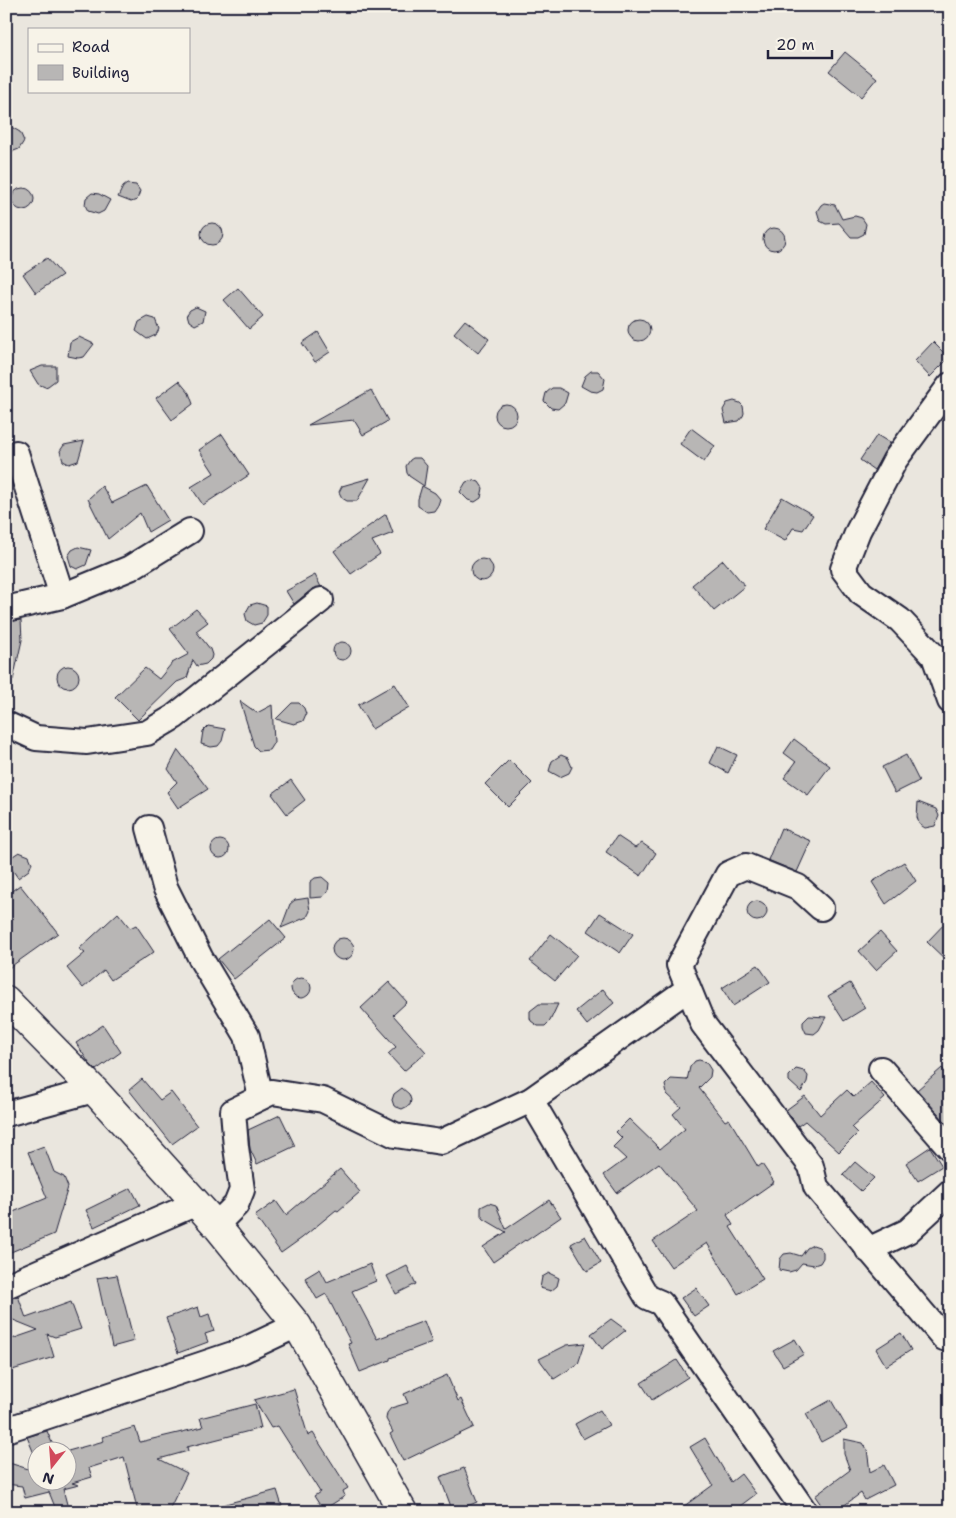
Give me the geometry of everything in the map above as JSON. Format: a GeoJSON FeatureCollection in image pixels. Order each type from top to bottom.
{"type":"FeatureCollection","features":[{"type":"Feature","properties":{"kind":"main road"},"geometry":{"type":"LineString","coordinates":[[6,1000],[94,1090],[197,1203],[297,1325],[403,1512]]}},
{"type":"Feature","properties":{"kind":"street"},"geometry":{"type":"LineString","coordinates":[[950,386],[896,460],[858,531],[843,569],[861,593],[900,620],[934,656],[950,701]]}},
{"type":"Feature","properties":{"kind":"street"},"geometry":{"type":"LineString","coordinates":[[16,453],[62,596]]}},
{"type":"Feature","properties":{"kind":"street"},"geometry":{"type":"LineString","coordinates":[[6,609],[62,596],[130,568],[190,531]]}},
{"type":"Feature","properties":{"kind":"street"},"geometry":{"type":"LineString","coordinates":[[6,724],[36,738],[86,742],[147,733],[174,717],[321,600]]}},
{"type":"Feature","properties":{"kind":"street"},"geometry":{"type":"LineString","coordinates":[[149,828],[165,887],[201,959],[247,1036],[262,1097]]}},
{"type":"Feature","properties":{"kind":"street"},"geometry":{"type":"LineString","coordinates":[[820,908],[798,887],[746,866],[728,874],[679,965],[703,1024],[811,1166],[816,1187],[944,1338],[950,1340]]}},
{"type":"Feature","properties":{"kind":"street"},"geometry":{"type":"LineString","coordinates":[[216,1225],[236,1205],[242,1190],[233,1111],[272,1092],[323,1100],[395,1135],[441,1142],[531,1100],[688,989]]}},
{"type":"Feature","properties":{"kind":"street"},"geometry":{"type":"LineString","coordinates":[[881,1069],[950,1148]]}},
{"type":"Feature","properties":{"kind":"street"},"geometry":{"type":"LineString","coordinates":[[6,1114],[94,1090]]}},
{"type":"Feature","properties":{"kind":"street"},"geometry":{"type":"LineString","coordinates":[[531,1100],[647,1297],[661,1303],[805,1512]]}},
{"type":"Feature","properties":{"kind":"street"},"geometry":{"type":"LineString","coordinates":[[868,1250],[908,1231],[950,1192]]}},
{"type":"Feature","properties":{"kind":"street"},"geometry":{"type":"LineString","coordinates":[[6,1286],[197,1203]]}},
{"type":"Feature","properties":{"kind":"street"},"geometry":{"type":"LineString","coordinates":[[6,1430],[242,1351],[297,1325]]}},
{"type":"Feature","properties":{"kind":"building"},"geometry":{"type":"Polygon","coordinates":[[[845,52],[877,78],[861,97],[829,71],[845,52]]]}},
{"type":"Feature","properties":{"kind":"building"},"geometry":{"type":"Polygon","coordinates":[[[6,124],[20,132],[24,141],[19,149],[6,154],[6,124]]]}},
{"type":"Feature","properties":{"kind":"building"},"geometry":{"type":"Polygon","coordinates":[[[127,184],[136,185],[140,191],[137,200],[131,202],[118,197],[123,187],[127,184]]]}},
{"type":"Feature","properties":{"kind":"building"},"geometry":{"type":"Polygon","coordinates":[[[23,188],[31,191],[34,199],[31,207],[23,210],[15,207],[12,199],[15,191],[23,188]]]}},
{"type":"Feature","properties":{"kind":"building"},"geometry":{"type":"Polygon","coordinates":[[[92,193],[99,194],[110,200],[104,211],[98,214],[88,211],[85,205],[86,198],[92,193]]]}},
{"type":"Feature","properties":{"kind":"building"},"geometry":{"type":"Polygon","coordinates":[[[824,203],[835,205],[842,219],[855,216],[862,218],[866,224],[864,234],[858,237],[851,237],[839,223],[826,224],[820,221],[817,211],[824,203]]]}},
{"type":"Feature","properties":{"kind":"building"},"geometry":{"type":"Polygon","coordinates":[[[212,223],[220,226],[223,234],[220,242],[212,245],[204,242],[201,234],[204,226],[212,223]]]}},
{"type":"Feature","properties":{"kind":"building"},"geometry":{"type":"Polygon","coordinates":[[[774,228],[782,231],[785,239],[782,247],[774,250],[766,247],[763,239],[766,231],[774,228]]]}},
{"type":"Feature","properties":{"kind":"building"},"geometry":{"type":"Polygon","coordinates":[[[47,258],[62,275],[36,293],[23,274],[47,258]]]}},
{"type":"Feature","properties":{"kind":"building"},"geometry":{"type":"Polygon","coordinates":[[[238,288],[263,317],[249,329],[224,300],[238,288]]]}},
{"type":"Feature","properties":{"kind":"building"},"geometry":{"type":"Polygon","coordinates":[[[196,307],[205,311],[203,321],[195,325],[189,321],[187,314],[196,307]]]}},
{"type":"Feature","properties":{"kind":"building"},"geometry":{"type":"Polygon","coordinates":[[[148,317],[155,319],[159,329],[156,335],[147,339],[136,331],[139,322],[148,317]]]}},
{"type":"Feature","properties":{"kind":"building"},"geometry":{"type":"Polygon","coordinates":[[[639,319],[647,322],[650,330],[647,338],[639,341],[631,338],[628,330],[631,322],[639,319]]]}},
{"type":"Feature","properties":{"kind":"building"},"geometry":{"type":"Polygon","coordinates":[[[465,320],[489,339],[478,353],[454,333],[465,320]]]}},
{"type":"Feature","properties":{"kind":"building"},"geometry":{"type":"Polygon","coordinates":[[[318,332],[330,352],[315,362],[302,343],[318,332]]]}},
{"type":"Feature","properties":{"kind":"building"},"geometry":{"type":"Polygon","coordinates":[[[79,337],[94,344],[84,357],[68,356],[70,342],[79,337]]]}},
{"type":"Feature","properties":{"kind":"building"},"geometry":{"type":"Polygon","coordinates":[[[933,342],[949,358],[930,377],[915,361],[933,342]]]}},
{"type":"Feature","properties":{"kind":"building"},"geometry":{"type":"Polygon","coordinates":[[[42,366],[56,366],[56,380],[45,387],[38,384],[30,371],[42,366]]]}},
{"type":"Feature","properties":{"kind":"building"},"geometry":{"type":"Polygon","coordinates":[[[591,371],[598,371],[605,379],[603,389],[597,392],[590,391],[581,386],[585,376],[591,371]]]}},
{"type":"Feature","properties":{"kind":"building"},"geometry":{"type":"Polygon","coordinates":[[[179,381],[189,393],[193,404],[172,420],[156,398],[179,381]]]}},
{"type":"Feature","properties":{"kind":"building"},"geometry":{"type":"Polygon","coordinates":[[[552,388],[559,388],[568,393],[565,403],[558,409],[551,408],[544,401],[546,393],[552,388]]]}},
{"type":"Feature","properties":{"kind":"building"},"geometry":{"type":"Polygon","coordinates":[[[371,390],[388,421],[363,435],[354,420],[308,425],[371,390]]]}},
{"type":"Feature","properties":{"kind":"building"},"geometry":{"type":"Polygon","coordinates":[[[734,401],[743,406],[743,416],[739,421],[726,423],[723,410],[727,403],[734,401]]]}},
{"type":"Feature","properties":{"kind":"building"},"geometry":{"type":"Polygon","coordinates":[[[506,404],[514,407],[517,415],[514,423],[506,426],[498,423],[495,415],[498,407],[506,404]]]}},
{"type":"Feature","properties":{"kind":"building"},"geometry":{"type":"Polygon","coordinates":[[[691,428],[715,446],[704,462],[680,444],[691,428]]]}},
{"type":"Feature","properties":{"kind":"building"},"geometry":{"type":"Polygon","coordinates":[[[222,434],[249,475],[203,505],[191,487],[214,473],[199,450],[222,434]]]}},
{"type":"Feature","properties":{"kind":"building"},"geometry":{"type":"Polygon","coordinates":[[[877,435],[890,443],[874,470],[860,460],[877,435]]]}},
{"type":"Feature","properties":{"kind":"building"},"geometry":{"type":"Polygon","coordinates":[[[84,441],[78,461],[69,464],[63,461],[60,451],[64,445],[84,441]]]}},
{"type":"Feature","properties":{"kind":"building"},"geometry":{"type":"Polygon","coordinates":[[[413,458],[420,458],[427,466],[424,486],[407,473],[406,466],[413,458]]]}},
{"type":"Feature","properties":{"kind":"building"},"geometry":{"type":"Polygon","coordinates":[[[370,478],[357,501],[347,501],[342,498],[339,492],[342,486],[370,478]]]}},
{"type":"Feature","properties":{"kind":"building"},"geometry":{"type":"Polygon","coordinates":[[[473,480],[479,482],[483,488],[481,498],[475,502],[468,500],[460,492],[466,482],[473,480]]]}},
{"type":"Feature","properties":{"kind":"building"},"geometry":{"type":"Polygon","coordinates":[[[102,486],[112,503],[147,486],[168,520],[148,532],[140,513],[108,539],[88,499],[102,486]]]}},
{"type":"Feature","properties":{"kind":"building"},"geometry":{"type":"Polygon","coordinates":[[[422,486],[435,493],[440,499],[434,511],[427,512],[418,506],[422,486]]]}},
{"type":"Feature","properties":{"kind":"building"},"geometry":{"type":"Polygon","coordinates":[[[782,497],[813,515],[803,530],[793,528],[785,541],[763,529],[782,497]]]}},
{"type":"Feature","properties":{"kind":"building"},"geometry":{"type":"Polygon","coordinates":[[[386,514],[393,533],[372,541],[380,554],[351,574],[334,551],[386,514]]]}},
{"type":"Feature","properties":{"kind":"building"},"geometry":{"type":"Polygon","coordinates":[[[78,547],[91,550],[86,565],[77,569],[71,566],[68,556],[72,550],[78,547]]]}},
{"type":"Feature","properties":{"kind":"building"},"geometry":{"type":"Polygon","coordinates":[[[482,559],[490,562],[493,570],[490,578],[482,581],[474,578],[471,570],[474,562],[482,559]]]}},
{"type":"Feature","properties":{"kind":"building"},"geometry":{"type":"Polygon","coordinates":[[[723,560],[745,586],[714,611],[692,585],[723,560]]]}},
{"type":"Feature","properties":{"kind":"building"},"geometry":{"type":"Polygon","coordinates":[[[315,575],[321,587],[312,589],[294,604],[286,591],[315,575]]]}},
{"type":"Feature","properties":{"kind":"building"},"geometry":{"type":"Polygon","coordinates":[[[257,603],[267,606],[267,615],[262,623],[254,625],[247,621],[245,614],[250,605],[257,603]]]}},
{"type":"Feature","properties":{"kind":"building"},"geometry":{"type":"Polygon","coordinates":[[[196,609],[208,622],[196,631],[210,649],[211,659],[206,664],[197,666],[193,660],[187,678],[177,682],[138,720],[115,697],[145,668],[159,679],[172,663],[189,654],[170,629],[196,609]]]}},
{"type":"Feature","properties":{"kind":"building"},"geometry":{"type":"Polygon","coordinates":[[[21,620],[22,640],[13,680],[6,679],[6,622],[21,620]]]}},
{"type":"Feature","properties":{"kind":"building"},"geometry":{"type":"Polygon","coordinates":[[[342,642],[348,645],[351,651],[348,657],[342,660],[336,657],[333,651],[336,645],[342,642]]]}},
{"type":"Feature","properties":{"kind":"building"},"geometry":{"type":"Polygon","coordinates":[[[68,666],[76,669],[79,677],[76,685],[68,688],[60,685],[57,677],[60,669],[68,666]]]}},
{"type":"Feature","properties":{"kind":"building"},"geometry":{"type":"Polygon","coordinates":[[[395,684],[409,707],[372,729],[358,705],[395,684]]]}},
{"type":"Feature","properties":{"kind":"building"},"geometry":{"type":"Polygon","coordinates":[[[240,701],[257,713],[272,705],[274,742],[269,750],[259,751],[254,746],[240,701]]]}},
{"type":"Feature","properties":{"kind":"building"},"geometry":{"type":"Polygon","coordinates":[[[292,703],[299,703],[304,708],[306,714],[303,721],[294,724],[276,719],[292,703]]]}},
{"type":"Feature","properties":{"kind":"building"},"geometry":{"type":"Polygon","coordinates":[[[208,726],[225,729],[222,741],[218,746],[211,747],[201,744],[203,731],[208,726]]]}},
{"type":"Feature","properties":{"kind":"building"},"geometry":{"type":"Polygon","coordinates":[[[794,739],[830,766],[808,795],[784,778],[796,762],[784,753],[794,739]]]}},
{"type":"Feature","properties":{"kind":"building"},"geometry":{"type":"Polygon","coordinates":[[[718,746],[737,755],[728,773],[710,763],[718,746]]]}},
{"type":"Feature","properties":{"kind":"building"},"geometry":{"type":"Polygon","coordinates":[[[178,750],[208,789],[178,808],[167,792],[177,782],[168,769],[178,750]]]}},
{"type":"Feature","properties":{"kind":"building"},"geometry":{"type":"Polygon","coordinates":[[[561,755],[568,758],[572,767],[569,773],[560,777],[549,771],[552,761],[561,755]]]}},
{"type":"Feature","properties":{"kind":"building"},"geometry":{"type":"Polygon","coordinates":[[[906,755],[919,781],[895,793],[882,767],[906,755]]]}},
{"type":"Feature","properties":{"kind":"building"},"geometry":{"type":"Polygon","coordinates":[[[509,760],[532,783],[508,807],[485,784],[509,760]]]}},
{"type":"Feature","properties":{"kind":"building"},"geometry":{"type":"Polygon","coordinates":[[[291,780],[305,800],[287,814],[272,794],[291,780]]]}},
{"type":"Feature","properties":{"kind":"building"},"geometry":{"type":"Polygon","coordinates":[[[918,802],[936,809],[939,816],[935,826],[925,828],[919,824],[917,817],[918,802]]]}},
{"type":"Feature","properties":{"kind":"building"},"geometry":{"type":"Polygon","coordinates":[[[781,828],[811,841],[797,872],[768,860],[781,828]]]}},
{"type":"Feature","properties":{"kind":"building"},"geometry":{"type":"Polygon","coordinates":[[[617,836],[635,848],[642,843],[656,853],[641,876],[606,852],[617,836]]]}},
{"type":"Feature","properties":{"kind":"building"},"geometry":{"type":"Polygon","coordinates":[[[216,840],[224,840],[229,845],[227,856],[216,858],[211,853],[211,845],[216,840]]]}},
{"type":"Feature","properties":{"kind":"building"},"geometry":{"type":"Polygon","coordinates":[[[19,852],[29,856],[32,863],[29,870],[18,878],[9,865],[10,858],[19,852]]]}},
{"type":"Feature","properties":{"kind":"building"},"geometry":{"type":"Polygon","coordinates":[[[904,862],[916,881],[886,904],[872,882],[904,862]]]}},
{"type":"Feature","properties":{"kind":"building"},"geometry":{"type":"Polygon","coordinates":[[[322,877],[329,883],[328,892],[323,897],[310,898],[310,882],[315,878],[322,877]]]}},
{"type":"Feature","properties":{"kind":"building"},"geometry":{"type":"Polygon","coordinates":[[[20,885],[58,933],[6,970],[6,895],[20,885]]]}},
{"type":"Feature","properties":{"kind":"building"},"geometry":{"type":"Polygon","coordinates":[[[308,898],[310,911],[307,917],[281,928],[290,904],[295,900],[308,898]]]}},
{"type":"Feature","properties":{"kind":"building"},"geometry":{"type":"Polygon","coordinates":[[[757,901],[764,904],[767,911],[764,918],[757,921],[750,918],[747,911],[750,904],[757,901]]]}},
{"type":"Feature","properties":{"kind":"building"},"geometry":{"type":"Polygon","coordinates":[[[118,913],[130,928],[136,925],[154,952],[111,980],[104,970],[83,988],[67,968],[85,953],[79,949],[118,913]]]}},
{"type":"Feature","properties":{"kind":"building"},"geometry":{"type":"Polygon","coordinates":[[[600,913],[633,934],[620,953],[588,931],[600,913]]]}},
{"type":"Feature","properties":{"kind":"building"},"geometry":{"type":"Polygon","coordinates":[[[950,918],[950,964],[927,942],[950,918]]]}},
{"type":"Feature","properties":{"kind":"building"},"geometry":{"type":"Polygon","coordinates":[[[270,919],[286,938],[234,979],[218,959],[270,919]]]}},
{"type":"Feature","properties":{"kind":"building"},"geometry":{"type":"Polygon","coordinates":[[[880,932],[897,951],[876,970],[859,951],[880,932]]]}},
{"type":"Feature","properties":{"kind":"building"},"geometry":{"type":"Polygon","coordinates":[[[551,934],[577,955],[555,981],[530,961],[551,934]]]}},
{"type":"Feature","properties":{"kind":"building"},"geometry":{"type":"Polygon","coordinates":[[[343,938],[351,941],[354,949],[351,957],[343,960],[335,957],[332,949],[335,941],[343,938]]]}},
{"type":"Feature","properties":{"kind":"building"},"geometry":{"type":"Polygon","coordinates":[[[758,965],[770,982],[733,1006],[722,988],[758,965]]]}},
{"type":"Feature","properties":{"kind":"building"},"geometry":{"type":"Polygon","coordinates":[[[301,978],[308,981],[311,988],[308,995],[301,998],[294,995],[291,988],[294,981],[301,978]]]}},
{"type":"Feature","properties":{"kind":"building"},"geometry":{"type":"Polygon","coordinates":[[[389,982],[407,1002],[393,1015],[426,1052],[404,1071],[388,1054],[396,1047],[361,1008],[389,982]]]}},
{"type":"Feature","properties":{"kind":"building"},"geometry":{"type":"Polygon","coordinates":[[[850,983],[865,1008],[844,1021],[828,996],[850,983]]]}},
{"type":"Feature","properties":{"kind":"building"},"geometry":{"type":"Polygon","coordinates":[[[603,989],[614,1003],[587,1025],[576,1011],[603,989]]]}},
{"type":"Feature","properties":{"kind":"building"},"geometry":{"type":"Polygon","coordinates":[[[539,1004],[558,1004],[550,1021],[545,1026],[538,1026],[530,1018],[530,1011],[539,1004]]]}},
{"type":"Feature","properties":{"kind":"building"},"geometry":{"type":"Polygon","coordinates":[[[809,1016],[826,1017],[819,1030],[814,1034],[806,1033],[803,1026],[803,1022],[809,1016]]]}},
{"type":"Feature","properties":{"kind":"building"},"geometry":{"type":"Polygon","coordinates":[[[103,1025],[121,1052],[96,1070],[76,1043],[103,1025]]]}},
{"type":"Feature","properties":{"kind":"building"},"geometry":{"type":"Polygon","coordinates":[[[695,1061],[706,1062],[711,1070],[710,1077],[699,1088],[725,1121],[729,1119],[758,1167],[762,1164],[774,1182],[727,1215],[733,1225],[730,1227],[763,1279],[738,1294],[707,1243],[671,1267],[653,1241],[698,1211],[659,1163],[617,1193],[604,1175],[626,1159],[613,1147],[622,1138],[616,1132],[629,1119],[660,1149],[685,1129],[673,1114],[681,1107],[667,1094],[665,1085],[671,1079],[687,1080],[690,1067],[695,1061]]]}},
{"type":"Feature","properties":{"kind":"building"},"geometry":{"type":"Polygon","coordinates":[[[942,1068],[950,1077],[950,1127],[917,1090],[942,1068]]]}},
{"type":"Feature","properties":{"kind":"building"},"geometry":{"type":"Polygon","coordinates":[[[796,1069],[804,1071],[808,1076],[801,1092],[789,1081],[789,1076],[796,1069]]]}},
{"type":"Feature","properties":{"kind":"building"},"geometry":{"type":"Polygon","coordinates":[[[142,1079],[160,1100],[171,1092],[197,1126],[172,1144],[129,1090],[142,1079]]]}},
{"type":"Feature","properties":{"kind":"building"},"geometry":{"type":"Polygon","coordinates":[[[871,1082],[885,1098],[852,1127],[858,1133],[839,1152],[805,1121],[798,1126],[786,1110],[805,1096],[820,1115],[847,1090],[854,1097],[871,1082]]]}},
{"type":"Feature","properties":{"kind":"building"},"geometry":{"type":"Polygon","coordinates":[[[402,1088],[409,1094],[411,1100],[410,1105],[402,1109],[394,1106],[392,1100],[394,1094],[402,1088]]]}},
{"type":"Feature","properties":{"kind":"building"},"geometry":{"type":"Polygon","coordinates":[[[280,1115],[295,1146],[257,1164],[250,1149],[248,1130],[280,1115]]]}},
{"type":"Feature","properties":{"kind":"building"},"geometry":{"type":"Polygon","coordinates":[[[44,1146],[54,1172],[64,1177],[68,1187],[54,1234],[6,1254],[6,1215],[47,1198],[28,1152],[44,1146]]]}},
{"type":"Feature","properties":{"kind":"building"},"geometry":{"type":"Polygon","coordinates":[[[930,1147],[942,1166],[918,1181],[906,1163],[930,1147]]]}},
{"type":"Feature","properties":{"kind":"building"},"geometry":{"type":"Polygon","coordinates":[[[855,1162],[874,1178],[861,1191],[843,1175],[855,1162]]]}},
{"type":"Feature","properties":{"kind":"building"},"geometry":{"type":"Polygon","coordinates":[[[340,1169],[360,1192],[338,1211],[336,1210],[281,1253],[255,1216],[276,1201],[286,1215],[340,1169]]]}},
{"type":"Feature","properties":{"kind":"building"},"geometry":{"type":"Polygon","coordinates":[[[131,1188],[140,1205],[94,1227],[86,1210],[131,1188]]]}},
{"type":"Feature","properties":{"kind":"building"},"geometry":{"type":"Polygon","coordinates":[[[549,1200],[561,1217],[493,1262],[483,1247],[506,1232],[484,1219],[481,1215],[481,1207],[489,1203],[496,1205],[506,1229],[549,1200]]]}},
{"type":"Feature","properties":{"kind":"building"},"geometry":{"type":"Polygon","coordinates":[[[585,1236],[601,1263],[587,1271],[571,1244],[585,1236]]]}},
{"type":"Feature","properties":{"kind":"building"},"geometry":{"type":"Polygon","coordinates":[[[813,1245],[819,1247],[823,1252],[823,1258],[820,1263],[814,1265],[802,1263],[796,1270],[789,1272],[779,1270],[780,1259],[784,1254],[791,1253],[801,1256],[807,1248],[813,1245]]]}},
{"type":"Feature","properties":{"kind":"building"},"geometry":{"type":"Polygon","coordinates":[[[370,1264],[376,1281],[352,1291],[377,1339],[424,1321],[432,1342],[360,1372],[348,1344],[351,1343],[326,1294],[317,1299],[305,1278],[320,1269],[327,1282],[370,1264]]]}},
{"type":"Feature","properties":{"kind":"building"},"geometry":{"type":"Polygon","coordinates":[[[407,1266],[416,1284],[396,1294],[387,1276],[407,1266]]]}},
{"type":"Feature","properties":{"kind":"building"},"geometry":{"type":"Polygon","coordinates":[[[549,1273],[559,1278],[557,1286],[551,1291],[540,1288],[542,1277],[549,1273]]]}},
{"type":"Feature","properties":{"kind":"building"},"geometry":{"type":"Polygon","coordinates":[[[117,1275],[134,1341],[112,1347],[97,1278],[117,1275]]]}},
{"type":"Feature","properties":{"kind":"building"},"geometry":{"type":"Polygon","coordinates":[[[696,1288],[709,1306],[694,1316],[681,1298],[696,1288]]]}},
{"type":"Feature","properties":{"kind":"building"},"geometry":{"type":"Polygon","coordinates":[[[18,1296],[26,1318],[71,1302],[81,1329],[55,1337],[47,1334],[54,1357],[6,1372],[6,1341],[38,1330],[6,1317],[6,1299],[18,1296]]]}},
{"type":"Feature","properties":{"kind":"building"},"geometry":{"type":"Polygon","coordinates":[[[198,1307],[201,1317],[209,1314],[214,1331],[205,1334],[208,1342],[178,1353],[166,1318],[198,1307]]]}},
{"type":"Feature","properties":{"kind":"building"},"geometry":{"type":"Polygon","coordinates":[[[611,1319],[626,1330],[602,1349],[591,1334],[611,1319]]]}},
{"type":"Feature","properties":{"kind":"building"},"geometry":{"type":"Polygon","coordinates":[[[901,1333],[911,1350],[886,1366],[876,1349],[901,1333]]]}},
{"type":"Feature","properties":{"kind":"building"},"geometry":{"type":"Polygon","coordinates":[[[795,1339],[804,1354],[783,1366],[773,1351],[795,1339]]]}},
{"type":"Feature","properties":{"kind":"building"},"geometry":{"type":"Polygon","coordinates":[[[585,1343],[578,1364],[554,1379],[539,1359],[567,1345],[585,1343]]]}},
{"type":"Feature","properties":{"kind":"building"},"geometry":{"type":"Polygon","coordinates":[[[677,1360],[688,1377],[652,1400],[641,1383],[677,1360]]]}},
{"type":"Feature","properties":{"kind":"building"},"geometry":{"type":"Polygon","coordinates":[[[447,1375],[458,1401],[461,1399],[474,1427],[403,1461],[390,1434],[393,1432],[386,1419],[387,1413],[391,1408],[408,1403],[404,1394],[447,1375]]]}},
{"type":"Feature","properties":{"kind":"building"},"geometry":{"type":"Polygon","coordinates":[[[294,1389],[308,1436],[313,1433],[348,1488],[343,1491],[345,1496],[323,1510],[314,1496],[320,1492],[278,1426],[271,1428],[254,1400],[294,1389]]]}},
{"type":"Feature","properties":{"kind":"building"},"geometry":{"type":"Polygon","coordinates":[[[831,1400],[847,1428],[821,1442],[806,1414],[831,1400]]]}},
{"type":"Feature","properties":{"kind":"building"},"geometry":{"type":"Polygon","coordinates":[[[255,1404],[261,1428],[187,1447],[188,1451],[159,1459],[187,1473],[168,1512],[138,1512],[124,1457],[89,1468],[92,1477],[78,1481],[78,1448],[104,1441],[102,1437],[135,1427],[140,1442],[203,1427],[200,1418],[255,1404]]]}},
{"type":"Feature","properties":{"kind":"building"},"geometry":{"type":"Polygon","coordinates":[[[600,1410],[609,1425],[583,1439],[575,1424],[600,1410]]]}},
{"type":"Feature","properties":{"kind":"building"},"geometry":{"type":"Polygon","coordinates":[[[47,1431],[51,1440],[28,1440],[27,1437],[47,1431]]]}},
{"type":"Feature","properties":{"kind":"building"},"geometry":{"type":"Polygon","coordinates":[[[705,1438],[731,1482],[741,1474],[756,1494],[732,1512],[676,1512],[713,1485],[690,1447],[705,1438]]]}},
{"type":"Feature","properties":{"kind":"building"},"geometry":{"type":"Polygon","coordinates":[[[844,1439],[863,1443],[867,1449],[870,1472],[884,1465],[894,1485],[865,1500],[861,1493],[835,1512],[826,1512],[815,1496],[850,1470],[844,1454],[844,1439]]]}},
{"type":"Feature","properties":{"kind":"building"},"geometry":{"type":"Polygon","coordinates":[[[6,1462],[28,1469],[28,1490],[63,1490],[69,1512],[57,1512],[49,1492],[25,1498],[22,1486],[6,1484],[6,1462]]]}},
{"type":"Feature","properties":{"kind":"building"},"geometry":{"type":"Polygon","coordinates":[[[464,1468],[477,1502],[453,1512],[440,1477],[464,1468]]]}},
{"type":"Feature","properties":{"kind":"building"},"geometry":{"type":"Polygon","coordinates":[[[277,1490],[282,1506],[260,1512],[219,1512],[218,1506],[277,1490]]]}}]}
